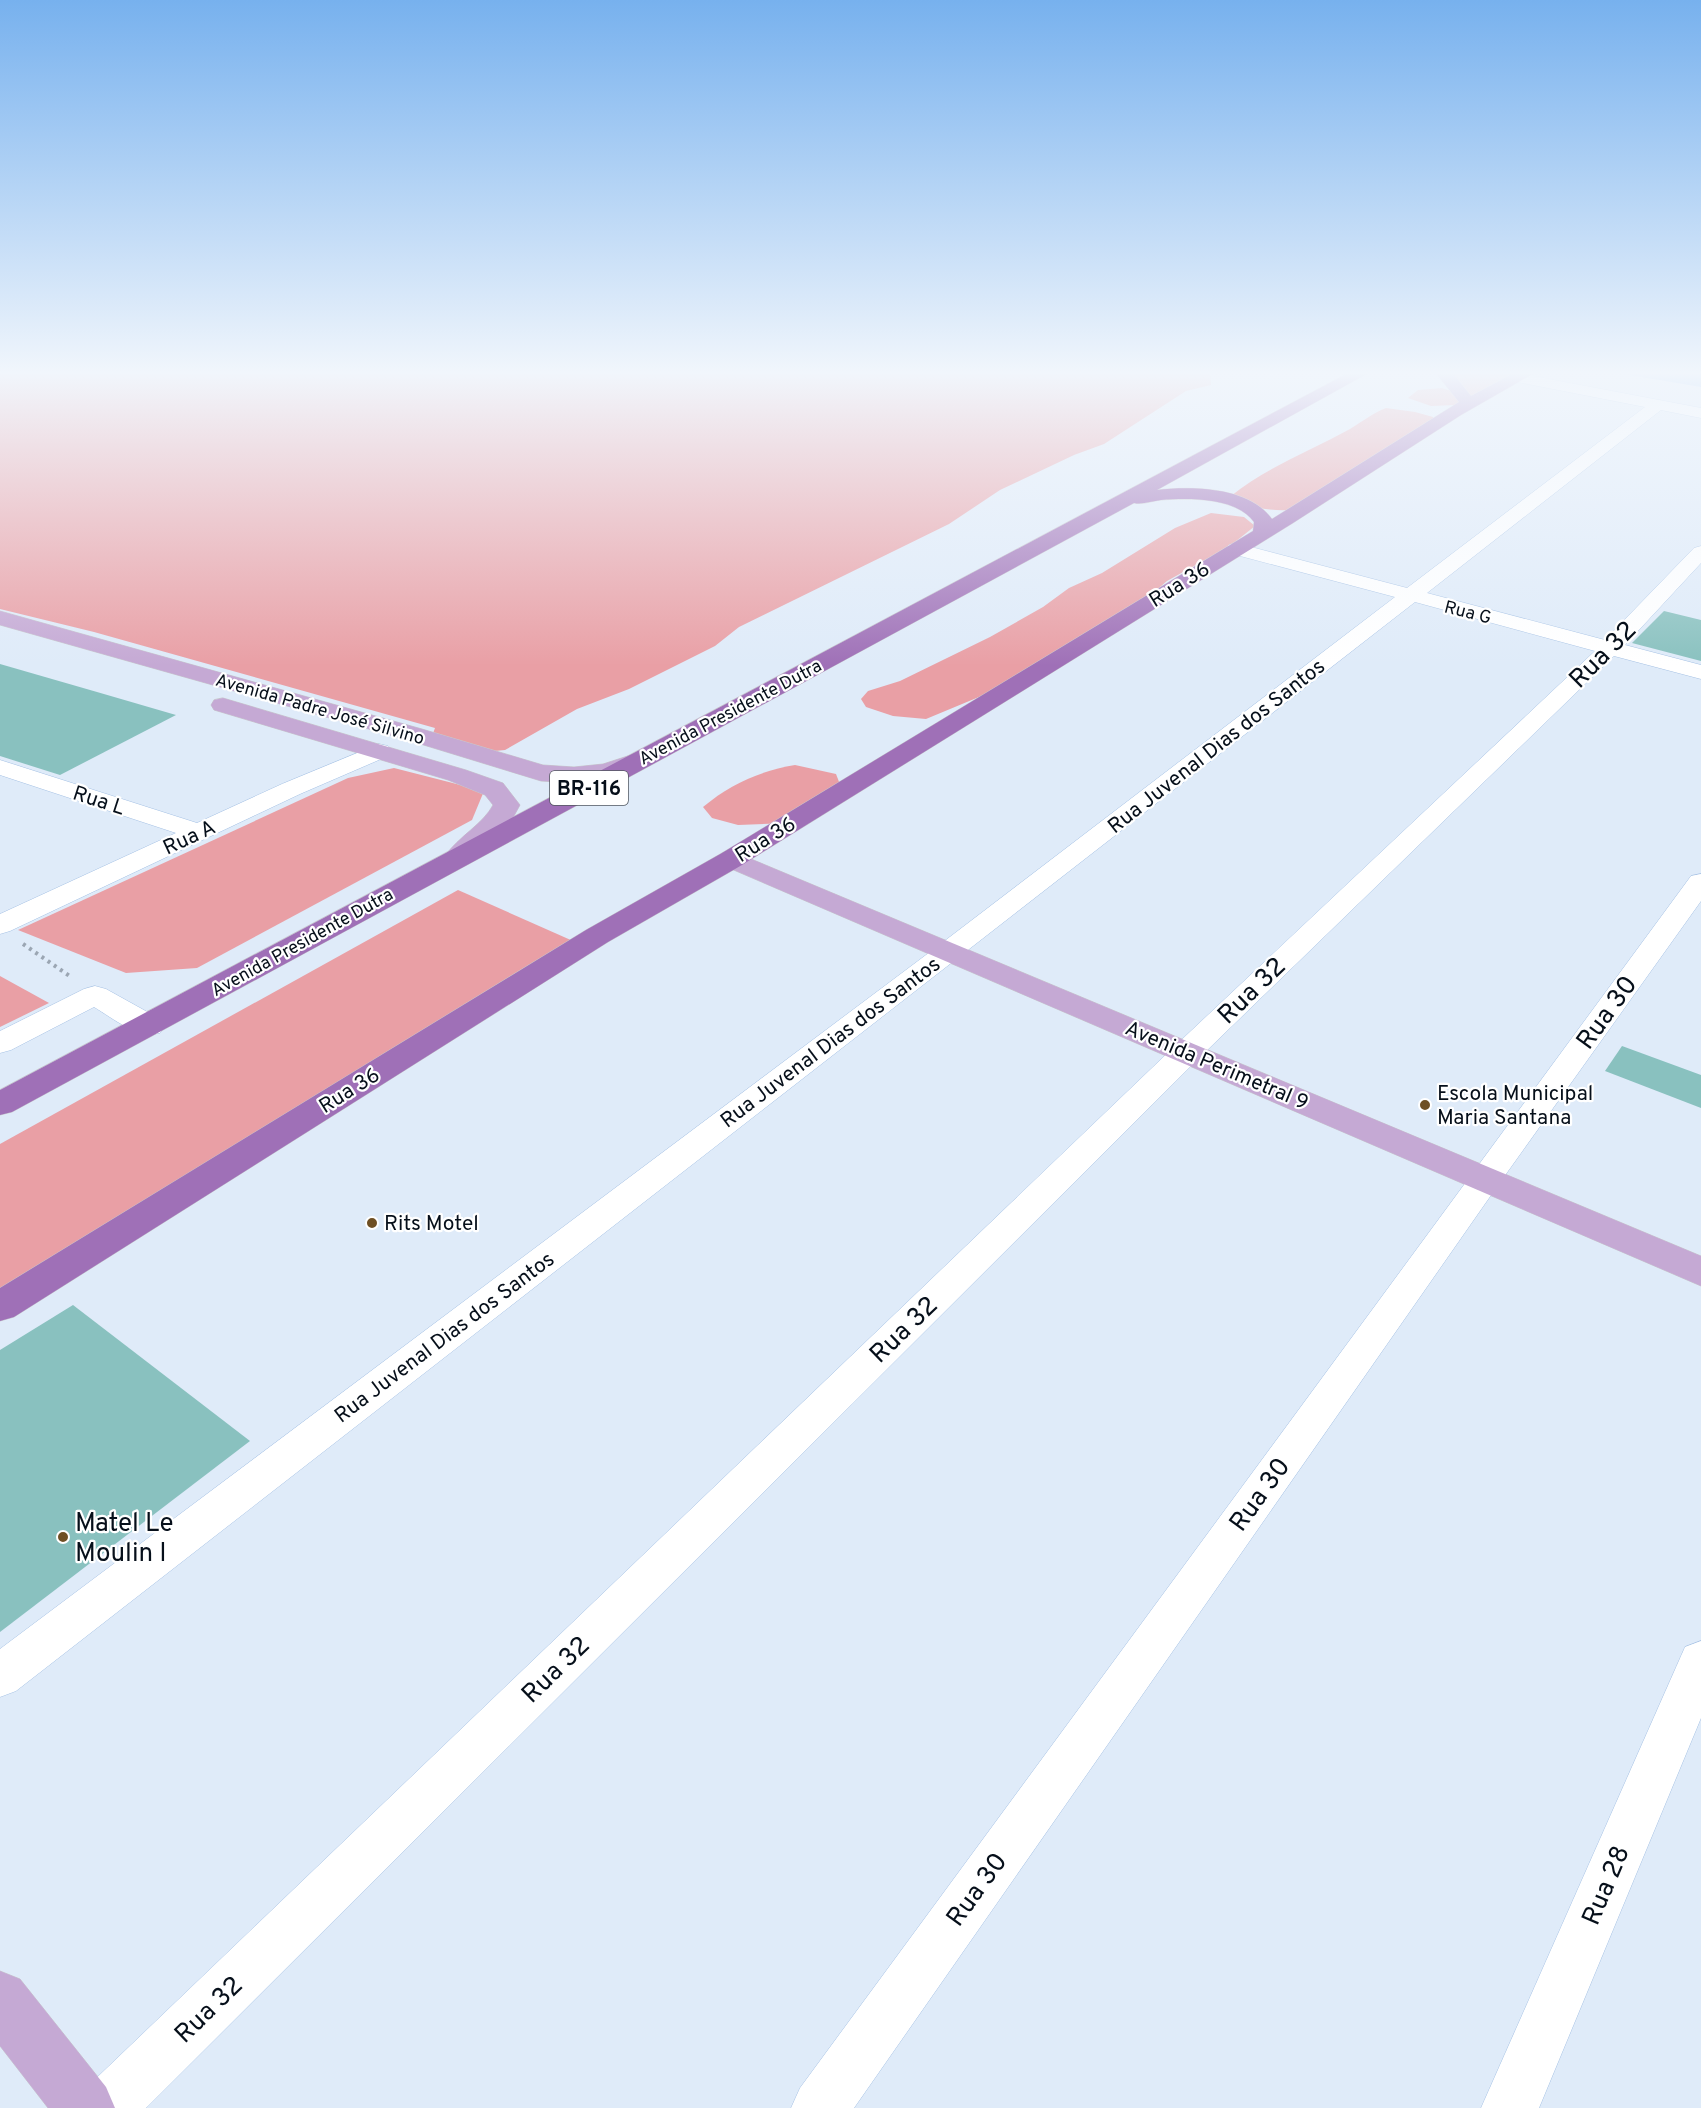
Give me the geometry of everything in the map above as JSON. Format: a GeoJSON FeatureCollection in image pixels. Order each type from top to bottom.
{"type":"FeatureCollection","features":[{"type":"Feature","properties":{"kind":"highway","name":"Avenida Presidente Dutra"},"geometry":{"type":"LineString","coordinates":[[0,1104],[1179,469]]}},
{"type":"Feature","properties":{"kind":"highway","name":"Rua 36"},"geometry":{"type":"LineString","coordinates":[[0,1308],[597,936],[732,859],[1364,469]]}},
{"type":"Feature","properties":{"kind":"highway"},"geometry":{"type":"LineString","coordinates":[[1114,505],[1149,495],[1206,496],[1231,501],[1254,511],[1264,522],[1263,533]]}},
{"type":"Feature","properties":{"kind":"main road","name":"Avenida Padre José Silvino"},"geometry":{"type":"LineString","coordinates":[[0,618],[413,734],[541,773],[574,775],[606,771],[640,760]]}},
{"type":"Feature","properties":{"kind":"main road"},"geometry":{"type":"LineString","coordinates":[[0,640],[125,676]]}},
{"type":"Feature","properties":{"kind":"main road","name":"Avenida Padre José Silvino"},"geometry":{"type":"LineString","coordinates":[[204,700],[379,751],[494,789],[507,806],[500,819],[476,837],[459,856]]}},
{"type":"Feature","properties":{"kind":"main road","name":"Avenida Perimetral 9"},"geometry":{"type":"LineString","coordinates":[[732,859],[1701,1272]]}},
{"type":"Feature","properties":{"kind":"main road"},"geometry":{"type":"LineString","coordinates":[[0,1999],[85,2108]]}},
{"type":"Feature","properties":{"kind":"street","name":"Rua Juvenal Dias dos Santos"},"geometry":{"type":"LineString","coordinates":[[0,1676],[1411,597],[1573,469]]}},
{"type":"Feature","properties":{"kind":"street","name":"Rua G"},"geometry":{"type":"LineString","coordinates":[[1236,549],[1701,672]]}},
{"type":"Feature","properties":{"kind":"street","name":"Rua 32"},"geometry":{"type":"LineString","coordinates":[[106,2108],[1187,1052],[1610,648],[1701,552]]}},
{"type":"Feature","properties":{"kind":"street","name":"Rua A"},"geometry":{"type":"LineString","coordinates":[[10,933],[199,832],[379,751]]}},
{"type":"Feature","properties":{"kind":"street","name":"Rua L"},"geometry":{"type":"LineString","coordinates":[[0,767],[199,832]]}},
{"type":"Feature","properties":{"kind":"street","name":"Rua 30"},"geometry":{"type":"LineString","coordinates":[[820,2108],[1484,1180],[1701,882]]}},
{"type":"Feature","properties":{"kind":"street"},"geometry":{"type":"LineString","coordinates":[[0,1043],[95,994],[148,1026]]}},
{"type":"Feature","properties":{"kind":"street","name":"Rua 28"},"geometry":{"type":"LineString","coordinates":[[1510,2108],[1701,1662]]}},
{"type":"Feature","properties":{"kind":"path"},"geometry":{"type":"LineString","coordinates":[[10,933],[95,994]]}},
{"type":"Feature","properties":{"kind":"shaded area"},"geometry":{"type":"Polygon","coordinates":[[[0,469],[1044,469],[1000,490],[949,524],[739,627],[715,646],[629,689],[577,709],[505,750],[484,752],[431,739],[435,728],[94,632],[0,609],[0,469]]]}},
{"type":"Feature","properties":{"kind":"shaded area"},"geometry":{"type":"Polygon","coordinates":[[[1272,469],[1364,469],[1301,509],[1265,509],[1239,501],[1231,496],[1272,469]]]}},
{"type":"Feature","properties":{"kind":"shaded area"},"geometry":{"type":"Polygon","coordinates":[[[1211,513],[1244,517],[1255,526],[1230,546],[1167,581],[1145,600],[1015,682],[926,719],[893,716],[866,707],[861,699],[868,691],[900,681],[990,637],[1043,607],[1069,588],[1102,573],[1175,528],[1211,513]]]}},
{"type":"Feature","properties":{"kind":"shaded area"},"geometry":{"type":"Polygon","coordinates":[[[795,765],[836,774],[841,787],[789,823],[738,825],[712,818],[703,807],[746,780],[795,765]]]}},
{"type":"Feature","properties":{"kind":"shaded area"},"geometry":{"type":"Polygon","coordinates":[[[394,768],[484,791],[472,820],[197,968],[126,973],[18,930],[348,778],[394,768]]]}},
{"type":"Feature","properties":{"kind":"shaded area"},"geometry":{"type":"Polygon","coordinates":[[[458,890],[573,941],[0,1296],[0,1144],[458,890]]]}},
{"type":"Feature","properties":{"kind":"shaded area"},"geometry":{"type":"Polygon","coordinates":[[[0,976],[49,1003],[0,1027],[0,976]]]}},
{"type":"Feature","properties":{"kind":"building"},"geometry":{"type":"Polygon","coordinates":[[[1664,611],[1701,620],[1701,661],[1632,643],[1664,611]]]}},
{"type":"Feature","properties":{"kind":"building"},"geometry":{"type":"Polygon","coordinates":[[[0,664],[176,715],[60,775],[0,756],[0,664]]]}},
{"type":"Feature","properties":{"kind":"building"},"geometry":{"type":"Polygon","coordinates":[[[1622,1046],[1701,1075],[1701,1108],[1605,1071],[1622,1046]]]}},
{"type":"Feature","properties":{"kind":"building","name":"Matel Le Moulin I"},"geometry":{"type":"Polygon","coordinates":[[[73,1305],[250,1441],[0,1632],[0,1350],[73,1305]]]}},
{"type":"Feature","properties":{"kind":"place","name":"Escola Municipal Maria Santana"},"geometry":{"type":"Point","coordinates":[1425,1105]}},
{"type":"Feature","properties":{"kind":"place","name":"Rits Motel"},"geometry":{"type":"Point","coordinates":[372,1223]}},
{"type":"Feature","properties":{"kind":"place","name":"Matel Le Moulin I"},"geometry":{"type":"Point","coordinates":[63,1537]}}]}
